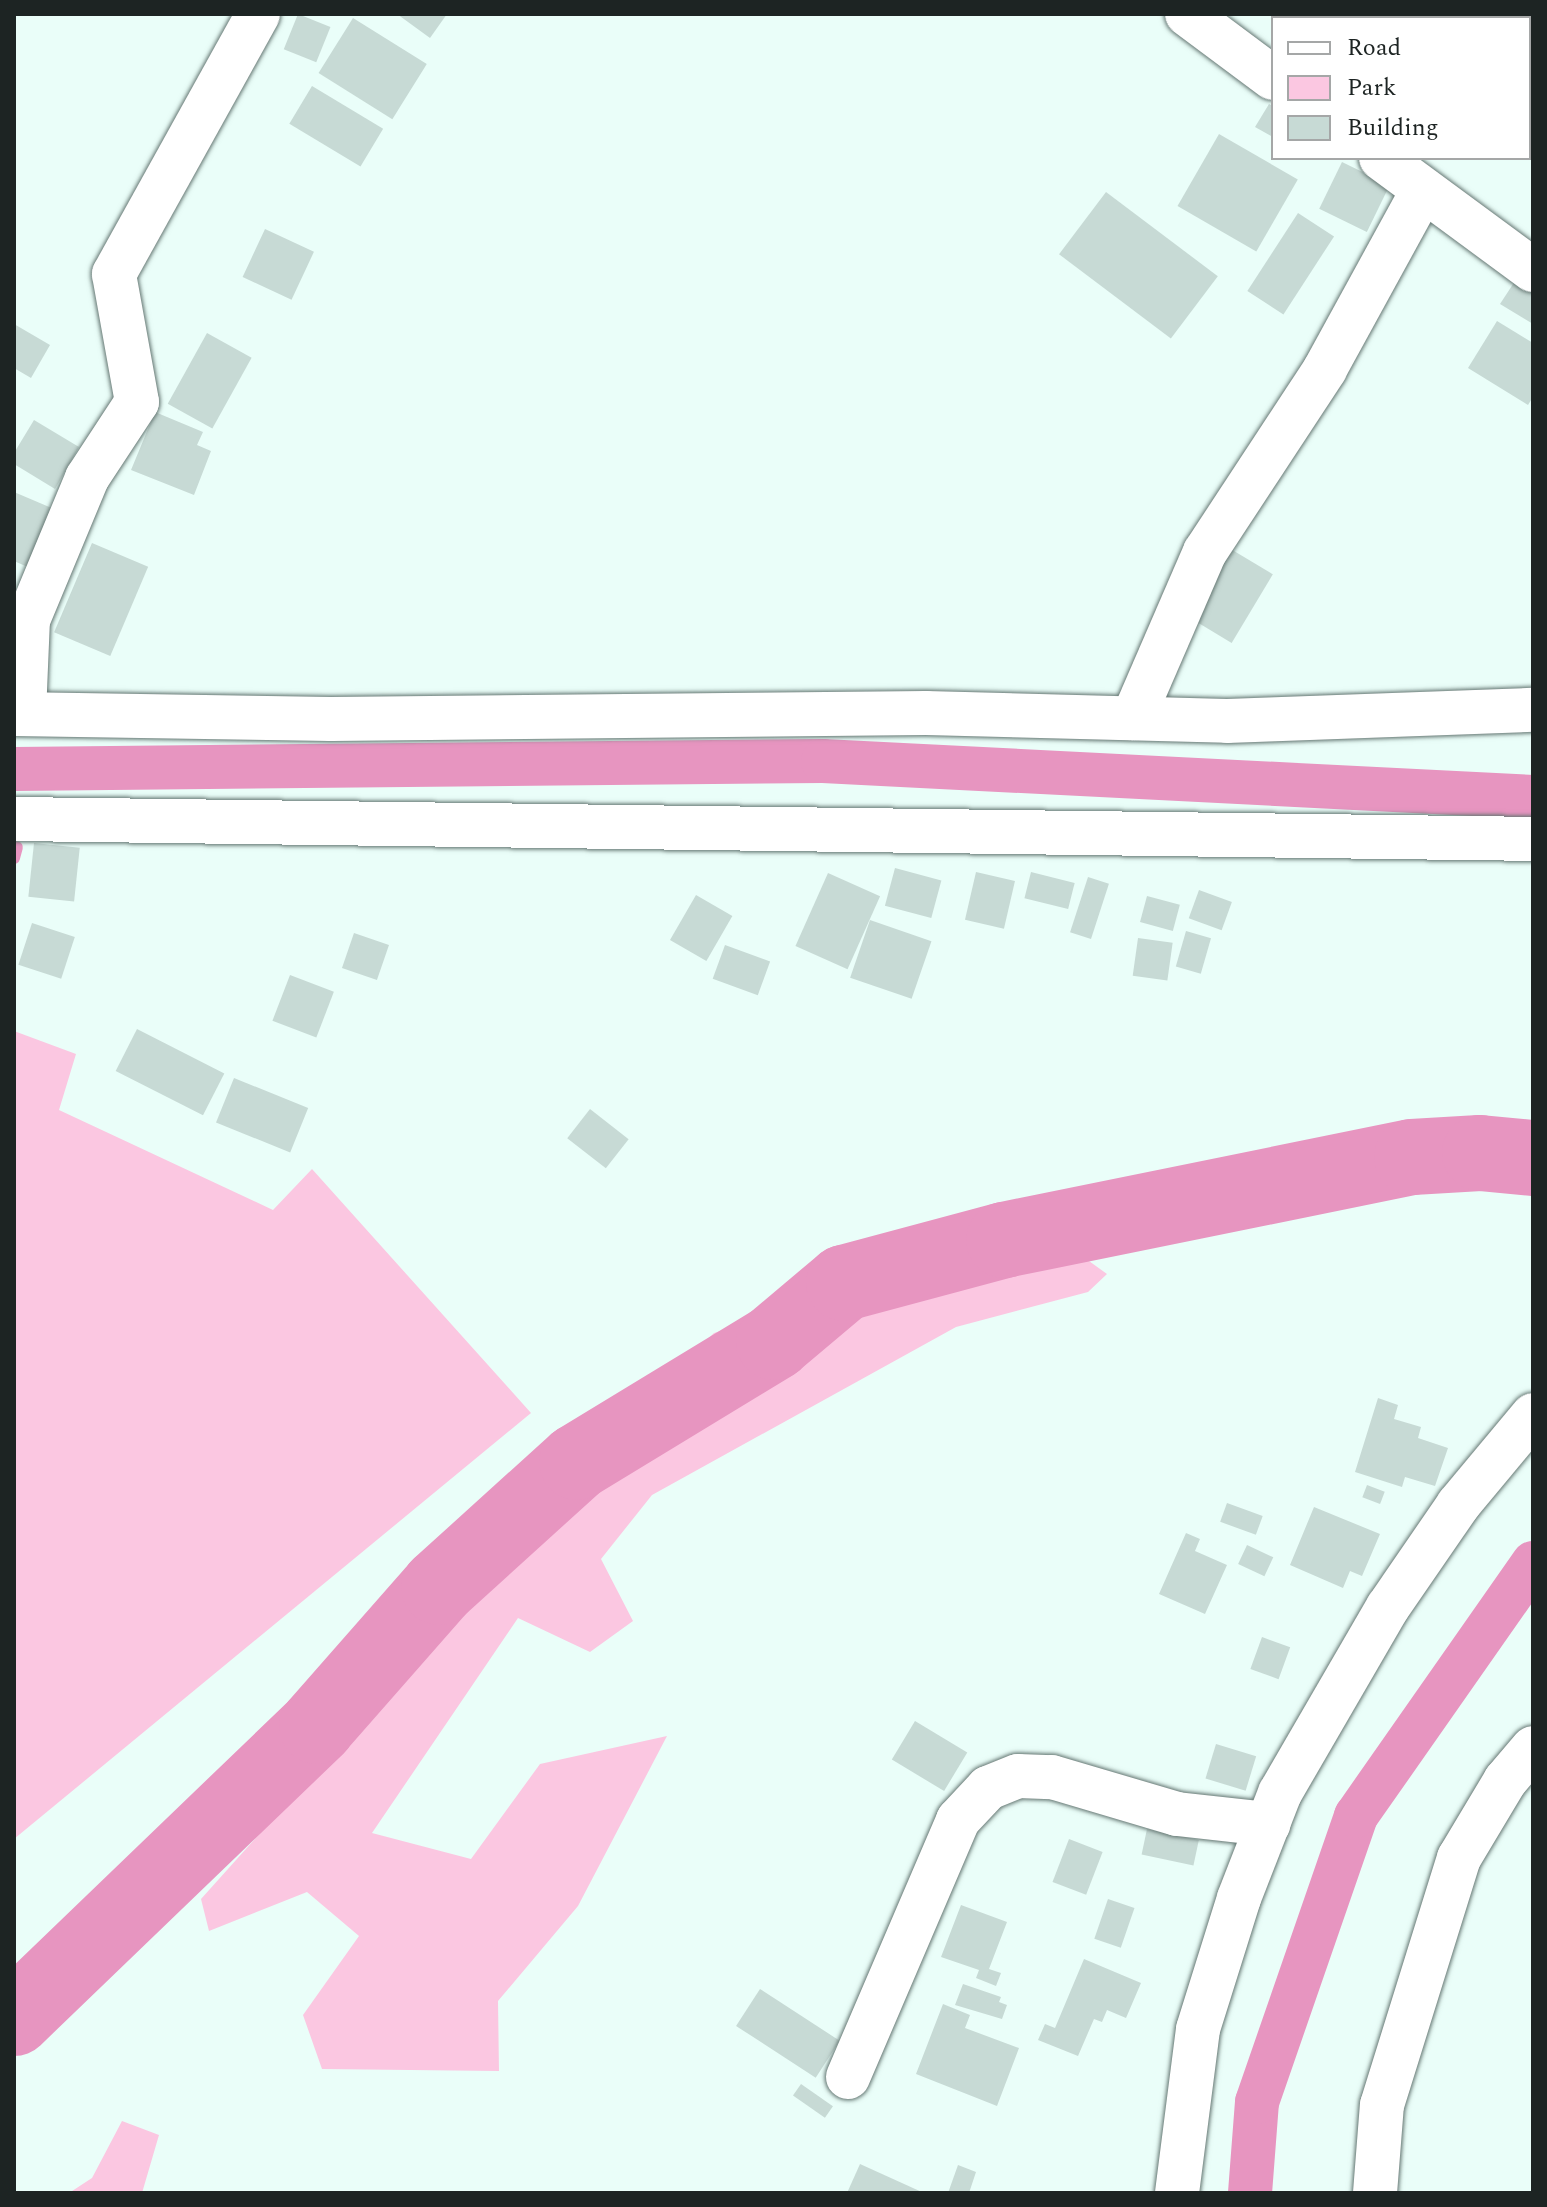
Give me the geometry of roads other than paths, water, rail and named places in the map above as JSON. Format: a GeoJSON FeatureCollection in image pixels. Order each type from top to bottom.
{"type":"FeatureCollection","features":[{"type":"Feature","properties":{"kind":"street"},"geometry":{"type":"LineString","coordinates":[[258,14],[114,274],[137,402],[87,478],[28,620],[19,714],[346,719],[926,713],[1227,721],[1533,710]]}},
{"type":"Feature","properties":{"kind":"street"},"geometry":{"type":"LineString","coordinates":[[1187,14],[1271,77]]}},
{"type":"Feature","properties":{"kind":"street"},"geometry":{"type":"LineString","coordinates":[[1384,160],[1533,270]]}},
{"type":"Feature","properties":{"kind":"street"},"geometry":{"type":"LineString","coordinates":[[1133,718],[1205,552],[1325,369],[1423,190]]}},
{"type":"Feature","properties":{"kind":"street"},"geometry":{"type":"LineString","coordinates":[[14,819],[1533,839]]}},
{"type":"Feature","properties":{"kind":"street"},"geometry":{"type":"LineString","coordinates":[[1177,2193],[1198,2029],[1219,1954],[1280,1793],[1388,1607],[1458,1505],[1533,1415]]}},
{"type":"Feature","properties":{"kind":"street"},"geometry":{"type":"LineString","coordinates":[[1375,2193],[1382,2105],[1459,1858],[1505,1781],[1533,1748]]}},
{"type":"Feature","properties":{"kind":"street"},"geometry":{"type":"LineString","coordinates":[[848,2077],[958,1820],[988,1788],[1018,1776],[1052,1777],[1177,1814],[1268,1824]]}},
{"type":"Feature","properties":{"kind":"waterway"},"geometry":{"type":"LineString","coordinates":[[14,769],[823,761],[1533,797]]}},
{"type":"Feature","properties":{"kind":"waterway"},"geometry":{"type":"LineString","coordinates":[[14,858],[17,847]]}},
{"type":"Feature","properties":{"kind":"waterway"},"geometry":{"type":"LineString","coordinates":[[14,2018],[317,1726],[439,1587],[577,1462],[774,1342],[844,1283],[1004,1240],[1412,1157],[1480,1153],[1533,1158]]}},
{"type":"Feature","properties":{"kind":"waterway"},"geometry":{"type":"LineString","coordinates":[[1250,2193],[1257,2102],[1356,1816],[1533,1563]]}}]}
